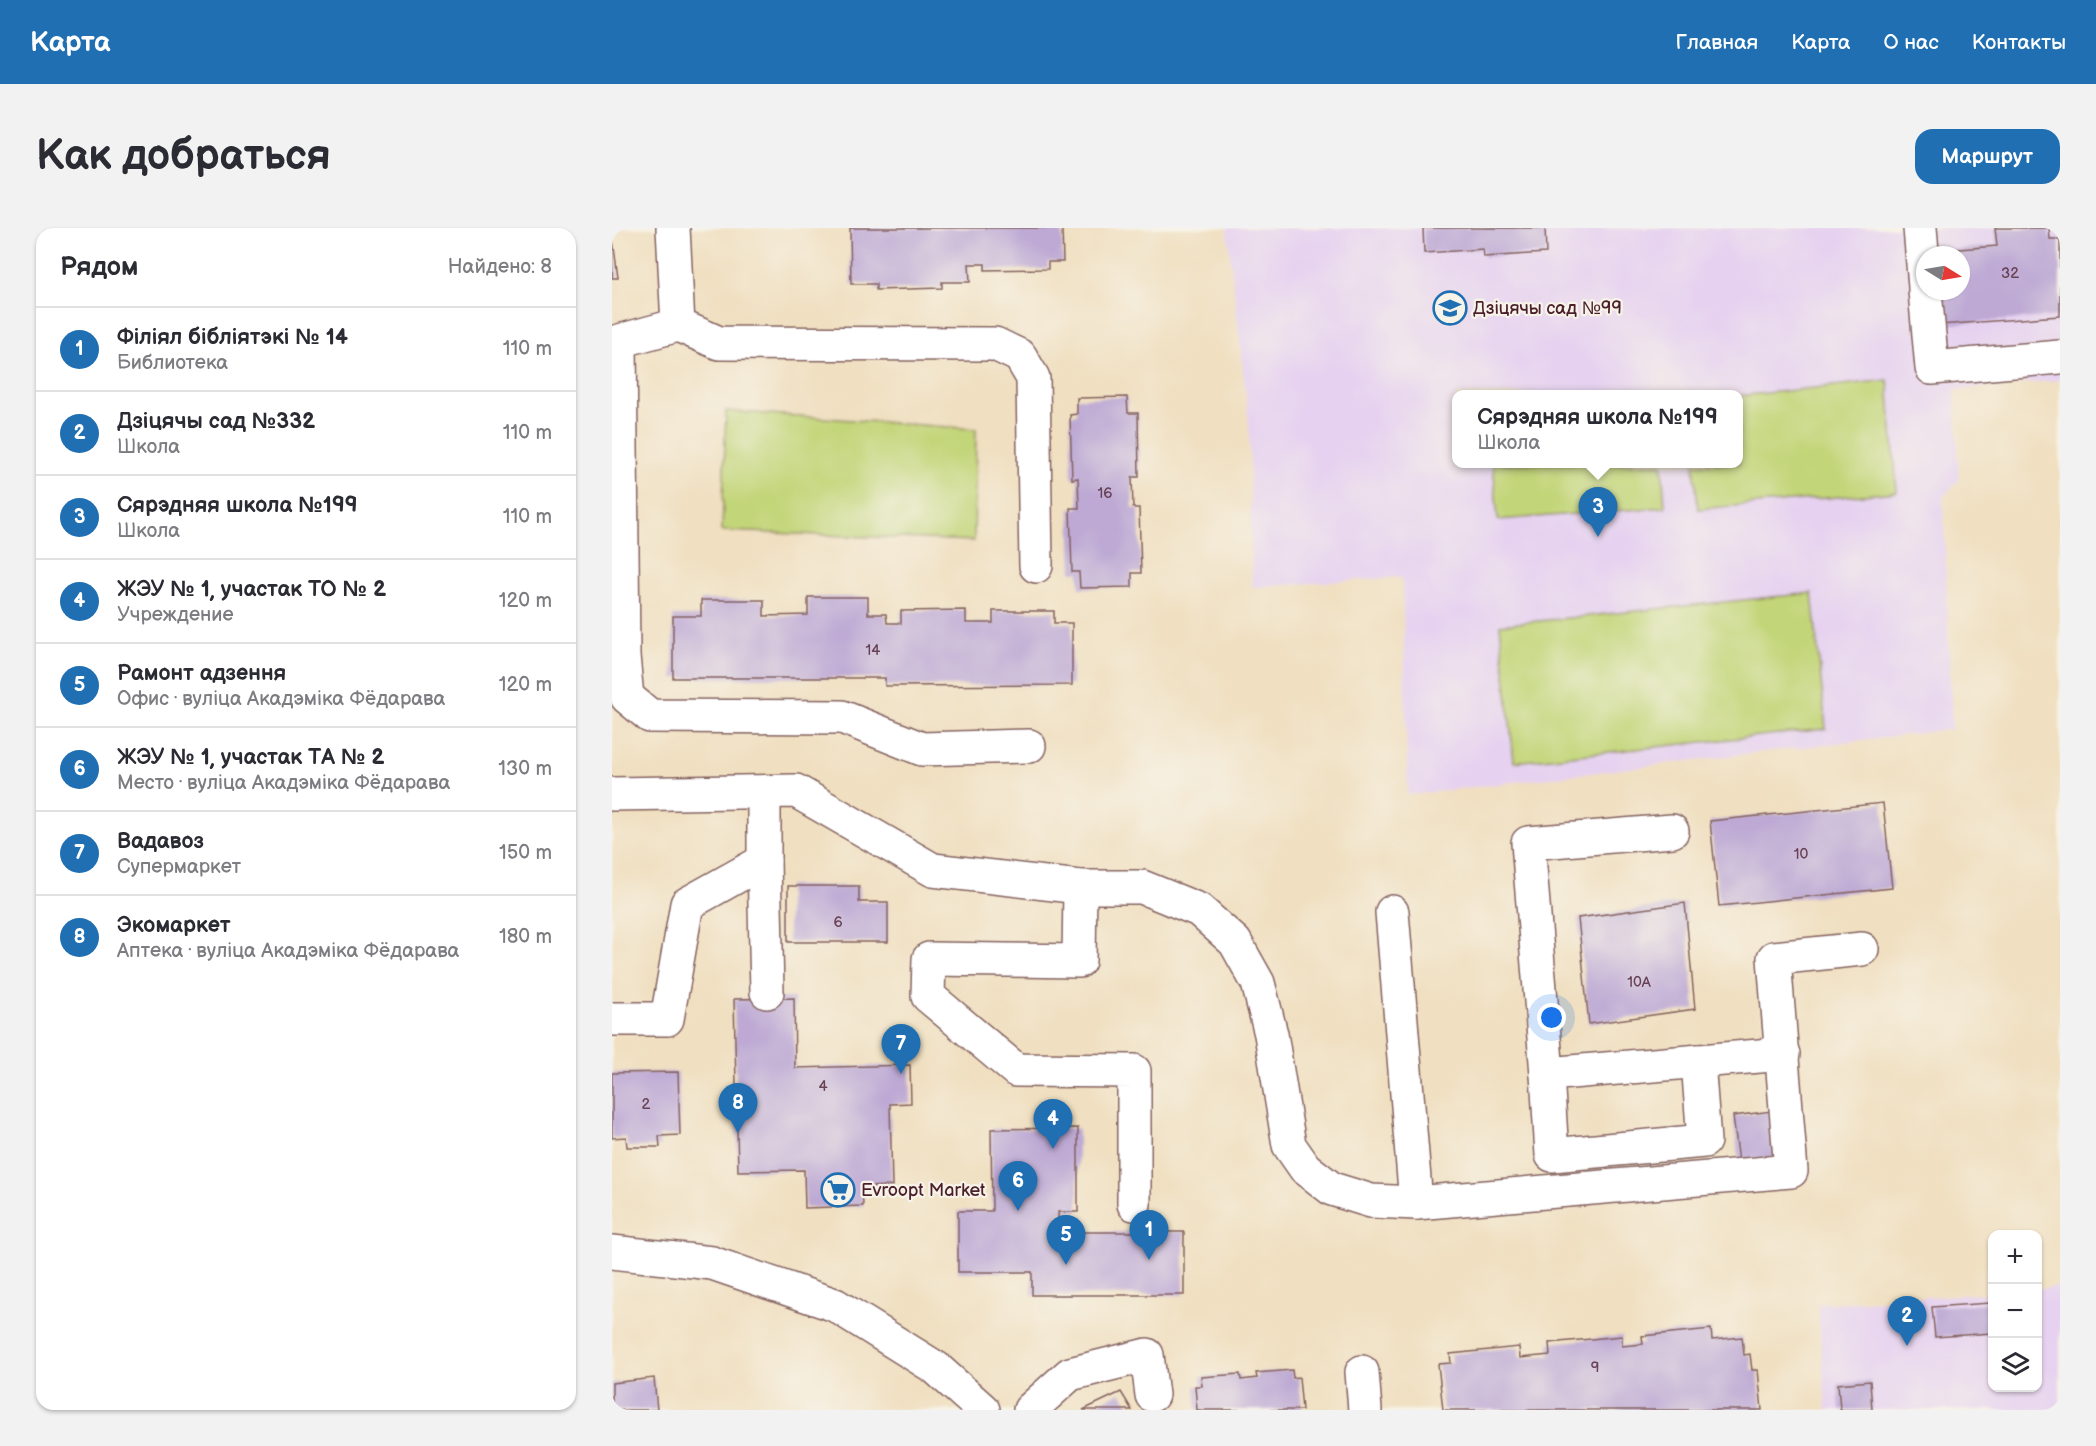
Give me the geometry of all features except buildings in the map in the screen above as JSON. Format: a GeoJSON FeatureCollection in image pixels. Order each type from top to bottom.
{"type":"FeatureCollection","features":[{"type":"Feature","properties":{"kind":"street"},"geometry":{"type":"LineString","coordinates":[[673,228],[678,325]]}},
{"type":"Feature","properties":{"kind":"street"},"geometry":{"type":"LineString","coordinates":[[1920,228],[1921,246]]}},
{"type":"Feature","properties":{"kind":"street"},"geometry":{"type":"LineString","coordinates":[[1926,300],[1932,368],[2060,357]]}},
{"type":"Feature","properties":{"kind":"street"},"geometry":{"type":"LineString","coordinates":[[1029,746],[922,749],[842,717],[650,716],[627,697],[623,656],[616,342],[678,325],[719,343],[995,344],[1020,356],[1033,378],[1036,566]]}},
{"type":"Feature","properties":{"kind":"street"},"geometry":{"type":"LineString","coordinates":[[612,794],[796,791],[933,870],[1080,887],[1142,887],[1199,910],[1235,942],[1258,983],[1271,1034],[1289,1145],[1305,1168],[1332,1189],[1371,1201],[1416,1203],[1791,1171],[1774,958],[1862,949]]}},
{"type":"Feature","properties":{"kind":"street"},"geometry":{"type":"LineString","coordinates":[[764,792],[767,992]]}},
{"type":"Feature","properties":{"kind":"street"},"geometry":{"type":"LineString","coordinates":[[1672,831],[1528,843],[1552,1155],[1704,1142],[1698,1061]]}},
{"type":"Feature","properties":{"kind":"street"},"geometry":{"type":"LineString","coordinates":[[612,1019],[667,1019],[687,904],[764,861]]}},
{"type":"Feature","properties":{"kind":"street"},"geometry":{"type":"LineString","coordinates":[[1080,887],[1079,961],[928,959],[928,996],[1016,1070],[1134,1071],[1134,1204]]}},
{"type":"Feature","properties":{"kind":"street"},"geometry":{"type":"LineString","coordinates":[[1392,912],[1416,1203]]}},
{"type":"Feature","properties":{"kind":"street"},"geometry":{"type":"LineString","coordinates":[[1547,1074],[1783,1054]]}},
{"type":"Feature","properties":{"kind":"street"},"geometry":{"type":"LineString","coordinates":[[612,1252],[712,1263],[835,1305],[936,1368],[983,1410]]}},
{"type":"Feature","properties":{"kind":"street"},"geometry":{"type":"LineString","coordinates":[[1030,1410],[1070,1374],[1147,1355],[1152,1395]]}},
{"type":"Feature","properties":{"kind":"street"},"geometry":{"type":"LineString","coordinates":[[1362,1372],[1365,1410]]}},
{"type":"Feature","properties":{"kind":"shaded area"},"geometry":{"type":"Polygon","coordinates":[[[1227,228],[2060,228],[2060,380],[1955,390],[1959,480],[1943,497],[1952,729],[1408,795],[1402,577],[1252,587],[1249,423],[1227,228]]]}},
{"type":"Feature","properties":{"kind":"shaded area"},"geometry":{"type":"Polygon","coordinates":[[[2060,1286],[2060,1410],[1826,1410],[1818,1304],[1988,1293],[1988,1392],[2042,1392],[2042,1288],[2060,1286]]]}},
{"type":"Feature","properties":{"kind":"green space"},"geometry":{"type":"Polygon","coordinates":[[[1888,380],[1897,492],[1698,509],[1694,468],[1743,468],[1743,396],[1888,380]]]}},
{"type":"Feature","properties":{"kind":"green space"},"geometry":{"type":"Polygon","coordinates":[[[726,411],[976,429],[974,541],[722,531],[726,411]]]}},
{"type":"Feature","properties":{"kind":"green space"},"geometry":{"type":"Polygon","coordinates":[[[1493,468],[1662,468],[1665,507],[1498,520],[1493,468]]]}},
{"type":"Feature","properties":{"kind":"green space"},"geometry":{"type":"Polygon","coordinates":[[[1812,593],[1826,729],[1514,762],[1500,625],[1812,593]]]}},
{"type":"Feature","properties":{"kind":"place","name":"Дзіцячы сад №99"},"geometry":{"type":"Point","coordinates":[1450,308]}},
{"type":"Feature","properties":{"kind":"place","name":"Сярэдняя школа №199"},"geometry":{"type":"Point","coordinates":[1598,537]}},
{"type":"Feature","properties":{"kind":"place","name":"Вадавоз"},"geometry":{"type":"Point","coordinates":[901,1074]}},
{"type":"Feature","properties":{"kind":"place","name":"Экомаркет"},"geometry":{"type":"Point","coordinates":[738,1133]}},
{"type":"Feature","properties":{"kind":"place","name":"ЖЭУ № 1, участак ТО № 2"},"geometry":{"type":"Point","coordinates":[1053,1149]}},
{"type":"Feature","properties":{"kind":"place","name":"Evroopt Market"},"geometry":{"type":"Point","coordinates":[838,1190]}},
{"type":"Feature","properties":{"kind":"place","name":"ЖЭУ № 1, участак ТА № 2"},"geometry":{"type":"Point","coordinates":[1018,1211]}},
{"type":"Feature","properties":{"kind":"place","name":"Філіял бібліятэкі № 14"},"geometry":{"type":"Point","coordinates":[1149,1260]}},
{"type":"Feature","properties":{"kind":"place","name":"Рамонт адзення"},"geometry":{"type":"Point","coordinates":[1066,1265]}},
{"type":"Feature","properties":{"kind":"place","name":"Дзіцячы сад №332"},"geometry":{"type":"Point","coordinates":[1907,1346]}}]}
